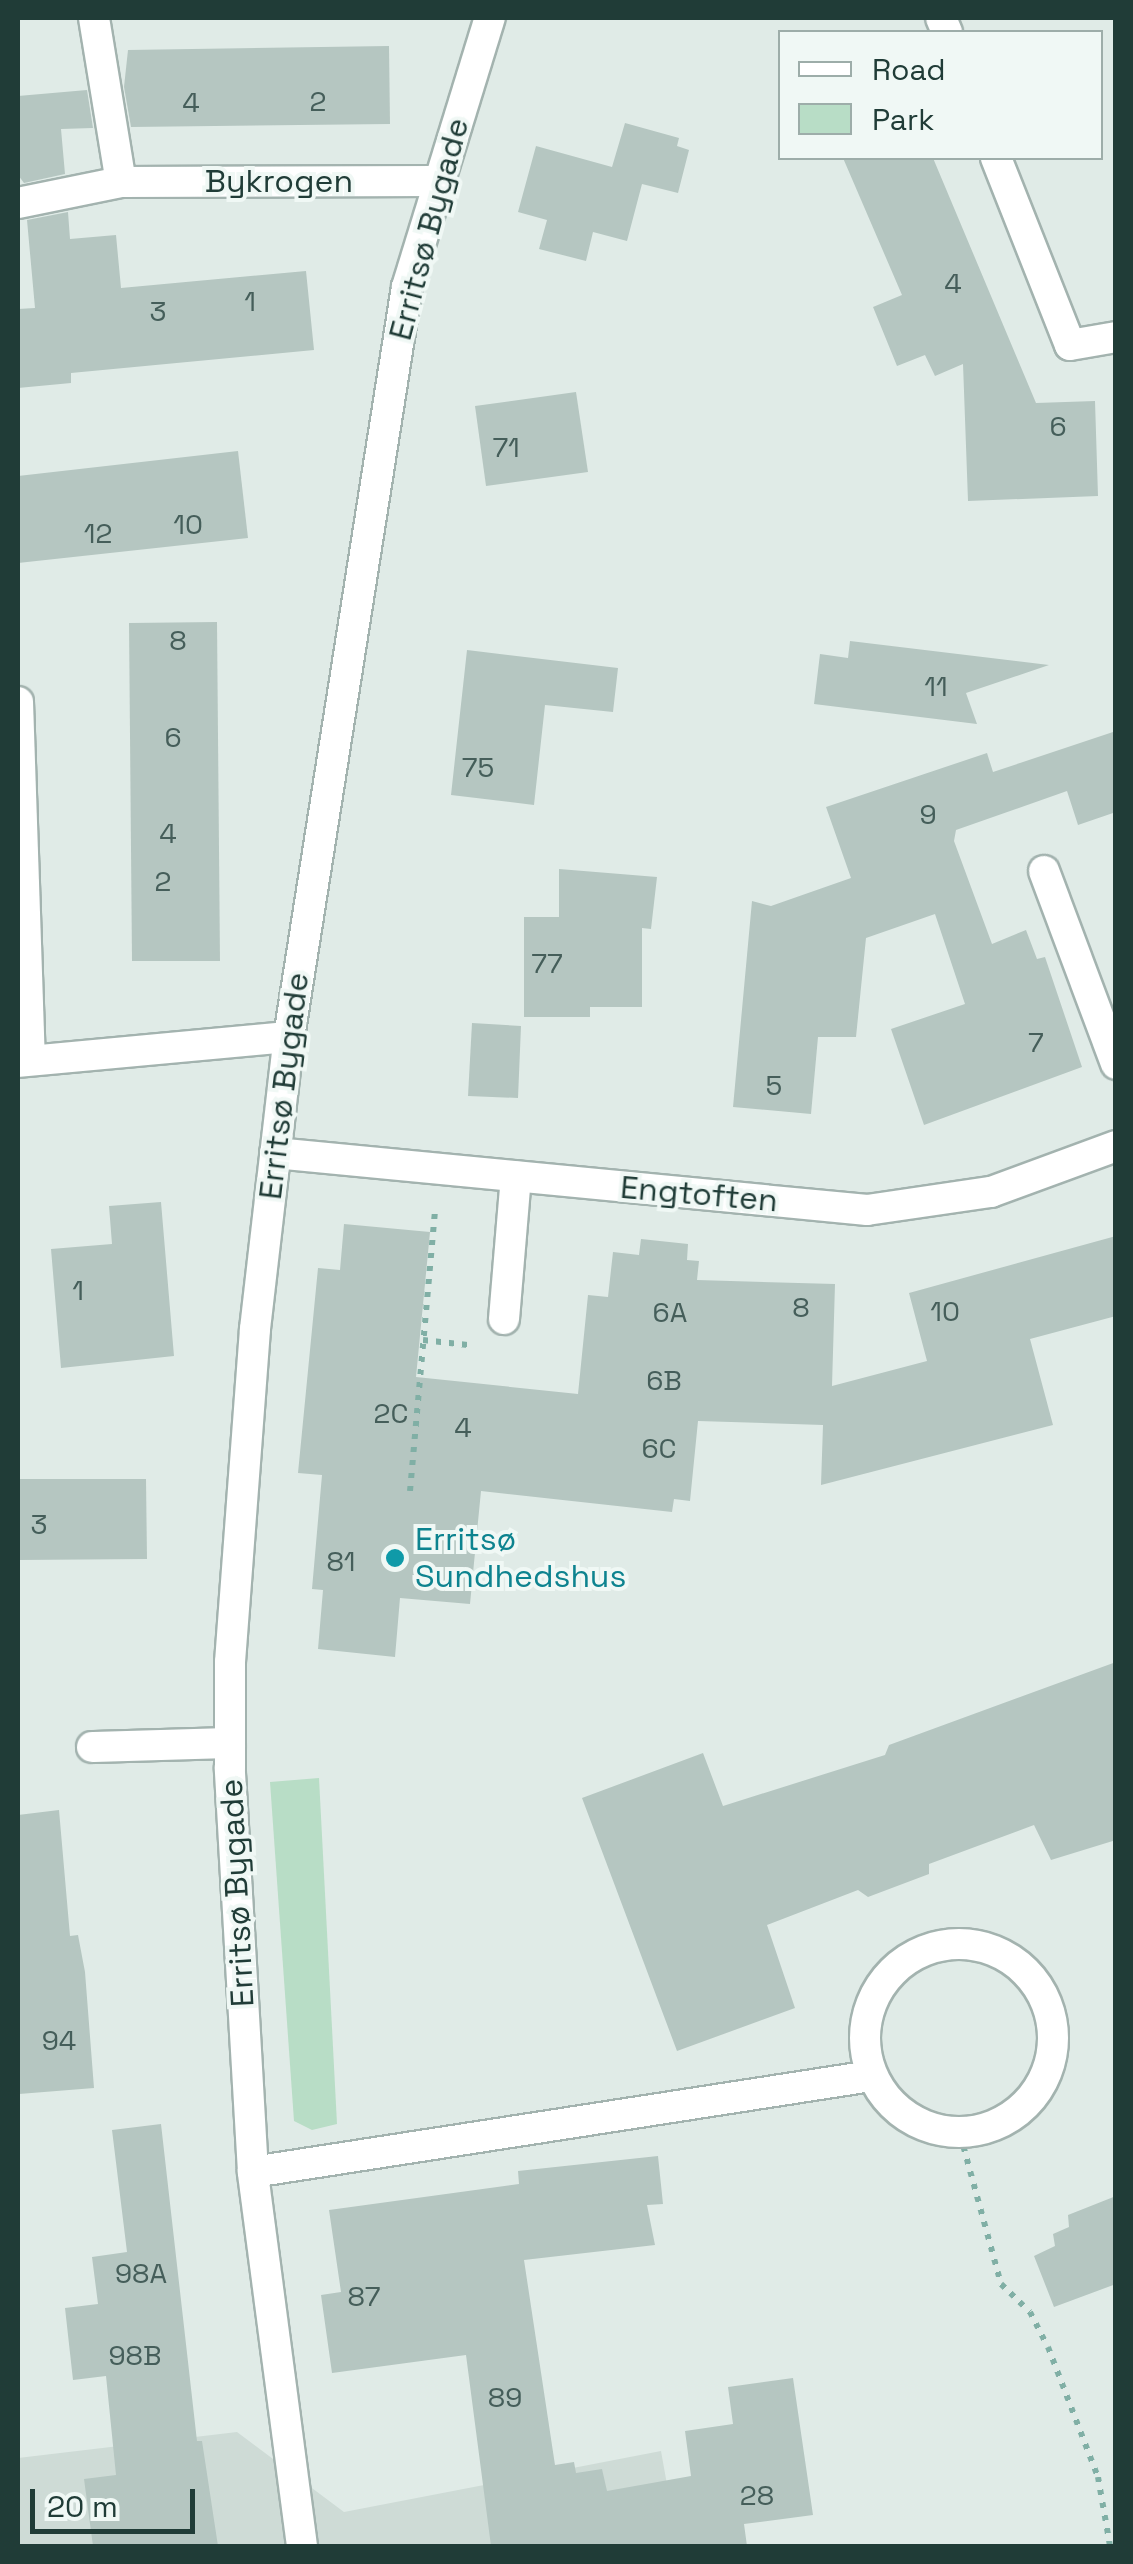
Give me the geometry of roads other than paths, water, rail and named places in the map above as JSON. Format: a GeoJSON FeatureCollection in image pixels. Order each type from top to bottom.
{"type":"FeatureCollection","features":[{"type":"Feature","properties":{"kind":"street"},"geometry":{"type":"LineString","coordinates":[[94,18],[121,182]]}},
{"type":"Feature","properties":{"kind":"street","name":"Erritsø Bygade"},"geometry":{"type":"LineString","coordinates":[[302,2546],[253,2172],[230,1743],[254,1349],[289,1037],[408,287],[436,181],[490,18]]}},
{"type":"Feature","properties":{"kind":"street"},"geometry":{"type":"LineString","coordinates":[[997,160],[1070,345],[1116,337]]}},
{"type":"Feature","properties":{"kind":"street","name":"Bykrogen"},"geometry":{"type":"LineString","coordinates":[[18,203],[121,182],[436,181]]}},
{"type":"Feature","properties":{"kind":"street"},"geometry":{"type":"LineString","coordinates":[[18,702],[24,1061],[289,1037]]}},
{"type":"Feature","properties":{"kind":"street"},"geometry":{"type":"LineString","coordinates":[[1044,871],[1116,1064]]}},
{"type":"Feature","properties":{"kind":"street","name":"Engtoften"},"geometry":{"type":"LineString","coordinates":[[275,1154],[866,1210],[991,1192],[1116,1146]]}},
{"type":"Feature","properties":{"kind":"street"},"geometry":{"type":"LineString","coordinates":[[504,1318],[516,1177]]}},
{"type":"Feature","properties":{"kind":"street"},"geometry":{"type":"LineString","coordinates":[[92,1747],[230,1743]]}},
{"type":"Feature","properties":{"kind":"street"},"geometry":{"type":"LineString","coordinates":[[932,1944],[987,1944],[1032,1974],[1055,2024],[1048,2077],[1036,2091],[1012,2118],[960,2134],[902,2115],[870,2076],[864,2022],[887,1974],[932,1944]]}},
{"type":"Feature","properties":{"kind":"street"},"geometry":{"type":"LineString","coordinates":[[253,2172],[870,2076]]}},
{"type":"Feature","properties":{"kind":"place","name":"Erritsø Sundhedshus"},"geometry":{"type":"Point","coordinates":[395,1558]}}]}
